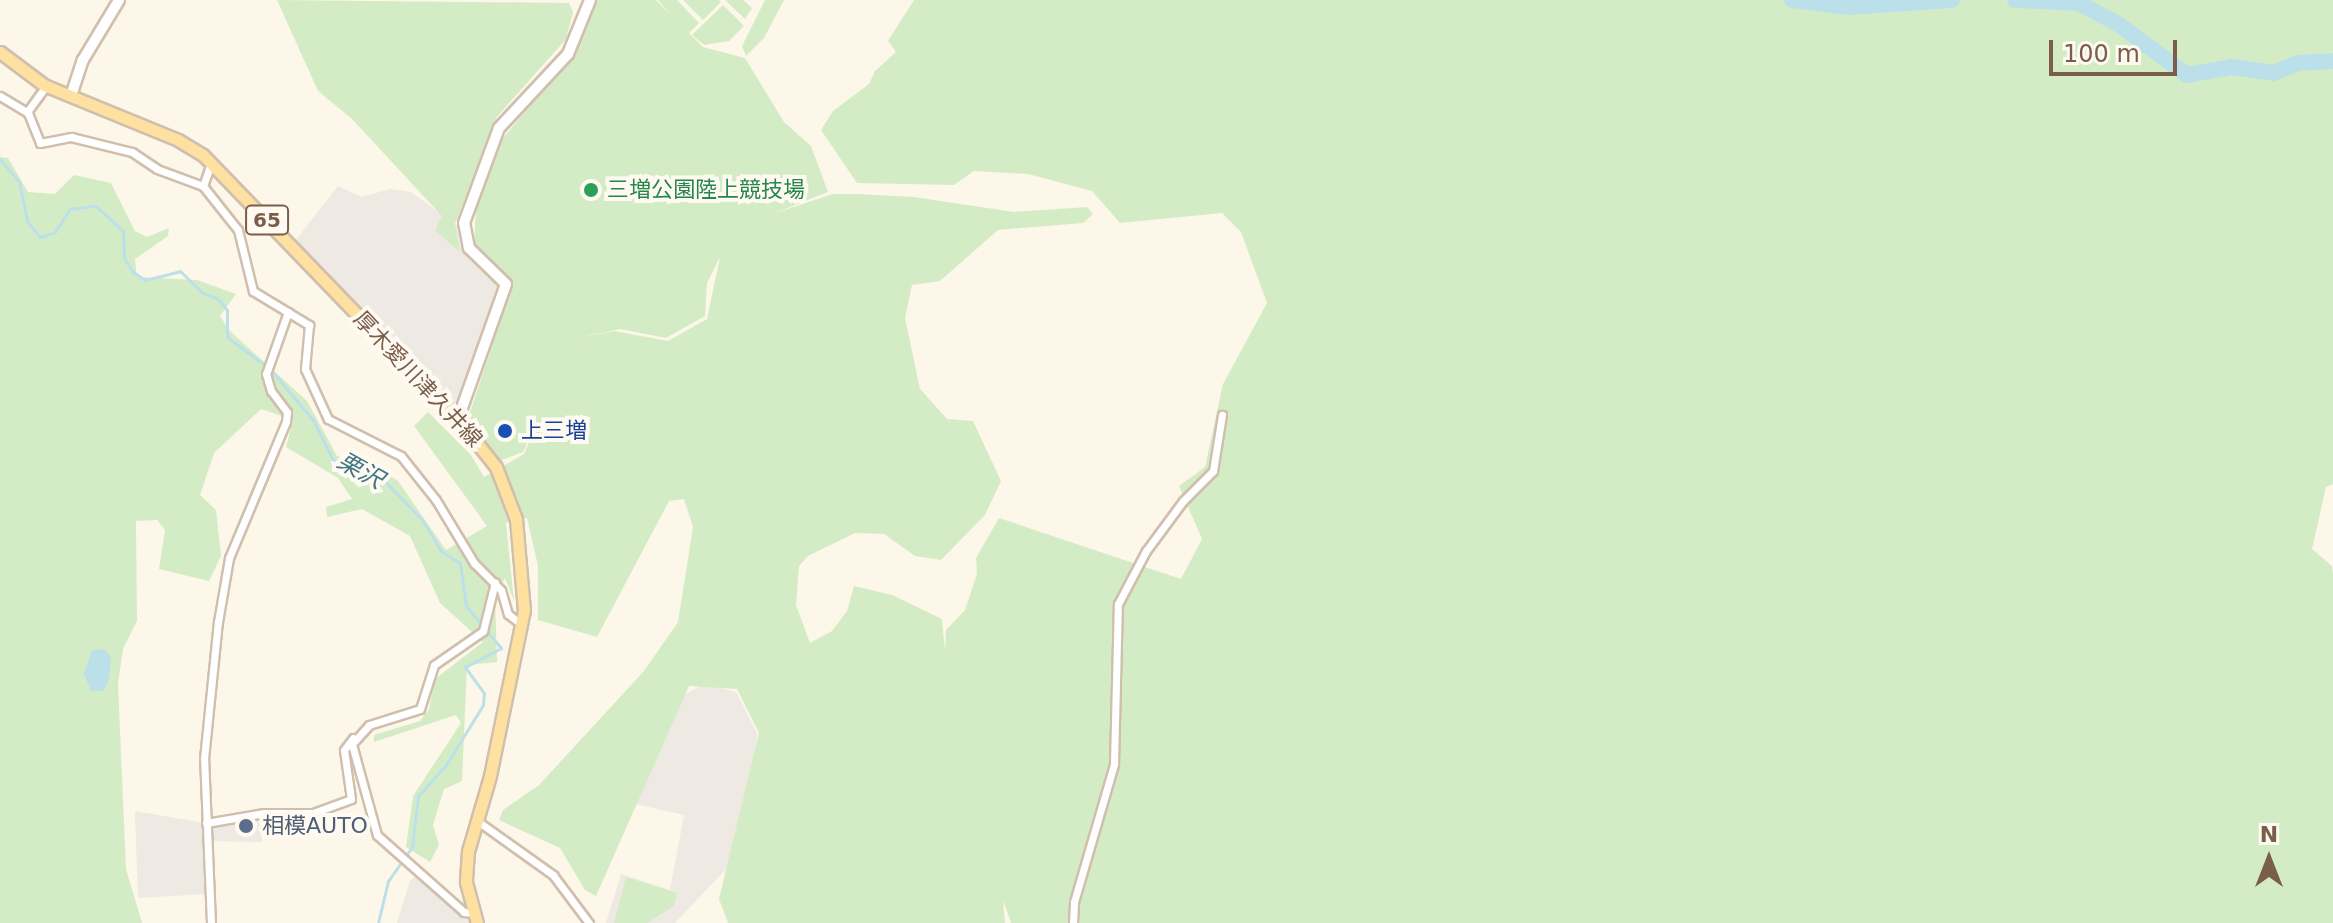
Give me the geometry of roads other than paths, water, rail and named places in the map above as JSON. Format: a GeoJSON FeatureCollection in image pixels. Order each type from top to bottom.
{"type":"FeatureCollection","features":[{"type":"Feature","properties":{"kind":"main road","name":"厚木愛川津久井線"},"geometry":{"type":"LineString","coordinates":[[0,52],[46,86],[178,140],[211,163],[458,419],[496,467],[513,508],[524,577],[523,625],[466,860],[475,918]]}},
{"type":"Feature","properties":{"kind":"street"},"geometry":{"type":"LineString","coordinates":[[71,96],[83,60],[119,0]]}},
{"type":"Feature","properties":{"kind":"street"},"geometry":{"type":"LineString","coordinates":[[458,419],[506,284],[469,248],[464,223],[499,128],[568,54],[590,0]]}},
{"type":"Feature","properties":{"kind":"street"},"geometry":{"type":"LineString","coordinates":[[27,112],[46,86]]}},
{"type":"Feature","properties":{"kind":"street"},"geometry":{"type":"LineString","coordinates":[[0,96],[27,112],[40,143],[71,137],[132,152],[162,171],[203,186],[238,230],[253,291],[309,325],[305,369],[328,419],[401,456],[436,500],[474,563],[495,582],[508,614],[523,625]]}},
{"type":"Feature","properties":{"kind":"street"},"geometry":{"type":"LineString","coordinates":[[203,186],[211,163]]}},
{"type":"Feature","properties":{"kind":"street"},"geometry":{"type":"LineString","coordinates":[[211,923],[205,725],[225,576],[287,417],[268,386],[267,369],[288,312]]}},
{"type":"Feature","properties":{"kind":"street"},"geometry":{"type":"LineString","coordinates":[[1073,923],[1076,891],[1111,781],[1118,604],[1146,551],[1183,501],[1213,471],[1222,415]]}},
{"type":"Feature","properties":{"kind":"street"},"geometry":{"type":"LineString","coordinates":[[206,823],[264,813],[308,813],[351,799],[344,750],[369,725],[417,713],[434,665],[483,631],[495,582]]}},
{"type":"Feature","properties":{"kind":"street"},"geometry":{"type":"LineString","coordinates":[[355,736],[353,755],[370,821],[397,853],[464,912],[475,918]]}},
{"type":"Feature","properties":{"kind":"street"},"geometry":{"type":"LineString","coordinates":[[476,820],[553,875],[589,923]]}},
{"type":"Feature","properties":{"kind":"water"},"geometry":{"type":"Polygon","coordinates":[[[104,649],[111,657],[109,680],[103,691],[91,691],[84,674],[92,650],[104,649]]]}},
{"type":"Feature","properties":{"kind":"waterway"},"geometry":{"type":"LineString","coordinates":[[1792,0],[1849,7],[1952,0]]}},
{"type":"Feature","properties":{"kind":"waterway"},"geometry":{"type":"LineString","coordinates":[[2015,0],[2079,3],[2118,24],[2187,75],[2232,67],[2274,73],[2297,63],[2333,61]]}},
{"type":"Feature","properties":{"kind":"waterway","name":"栗沢"},"geometry":{"type":"LineString","coordinates":[[0,159],[19,182],[27,221],[40,237],[55,232],[70,209],[96,206],[123,231],[124,258],[133,272],[145,280],[180,271],[203,293],[217,298],[227,310],[227,337],[270,369],[313,420],[333,460],[378,474],[423,521],[441,551],[460,563],[466,606],[501,648],[465,667],[484,693],[483,705],[446,765],[418,796],[412,847],[388,881],[378,923]]}},
{"type":"Feature","properties":{"kind":"place","name":"三増公園陸上競技場"},"geometry":{"type":"Point","coordinates":[591,190]}},
{"type":"Feature","properties":{"kind":"place","name":"上三増"},"geometry":{"type":"Point","coordinates":[505,431]}},
{"type":"Feature","properties":{"kind":"place","name":"相模AUTO"},"geometry":{"type":"Point","coordinates":[246,826]}}]}
